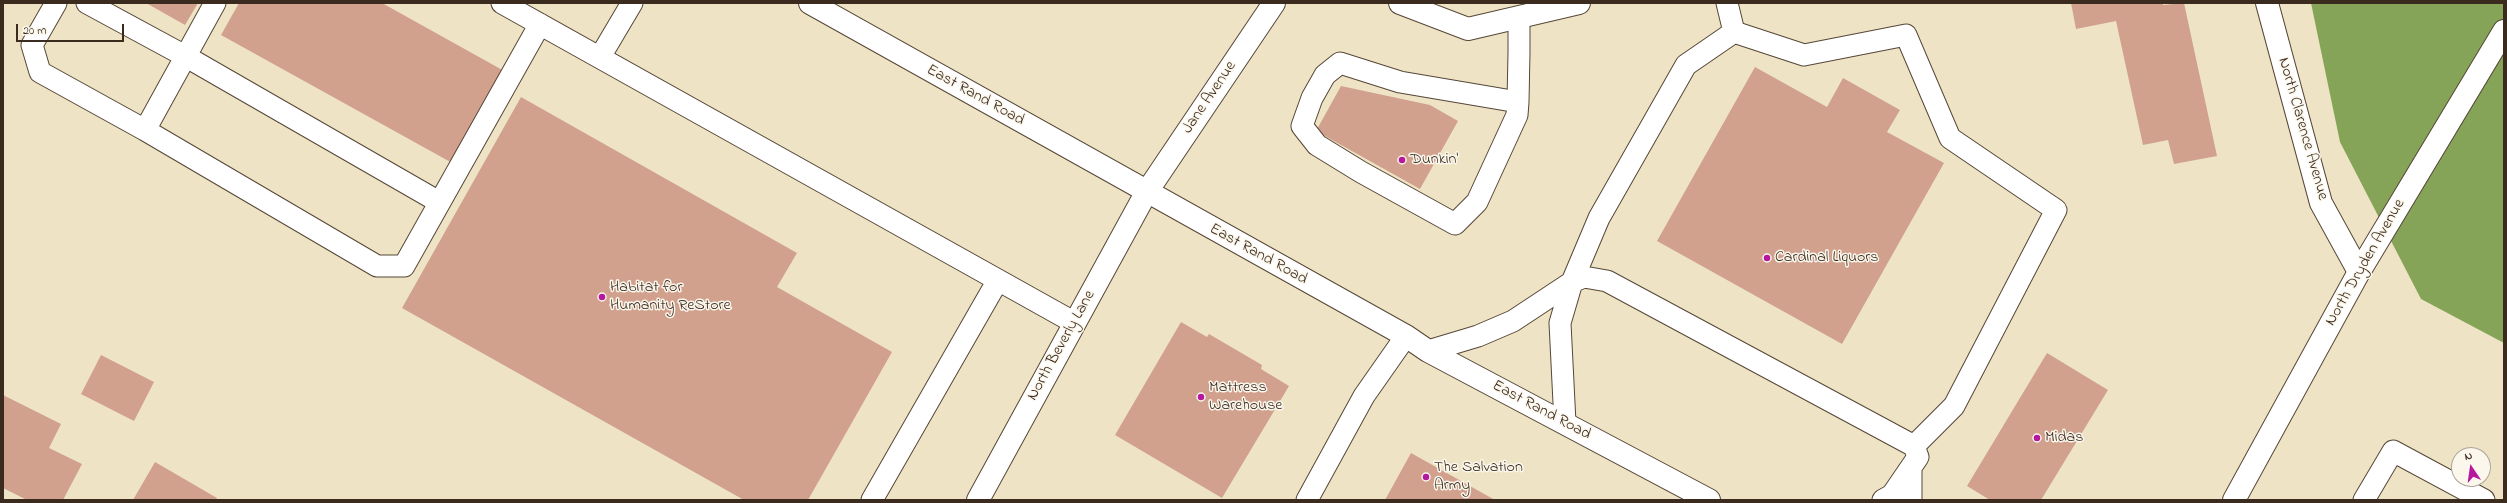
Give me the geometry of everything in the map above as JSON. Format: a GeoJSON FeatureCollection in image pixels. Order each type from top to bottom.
{"type":"FeatureCollection","features":[{"type":"Feature","properties":{"kind":"street","name":"East Rand Road"},"geometry":{"type":"LineString","coordinates":[[810,3],[1146,193],[1406,336],[1428,351],[1710,500]]}},
{"type":"Feature","properties":{"kind":"street","name":"Jane Avenue"},"geometry":{"type":"LineString","coordinates":[[1146,193],[1274,3]]}},
{"type":"Feature","properties":{"kind":"street"},"geometry":{"type":"LineString","coordinates":[[1400,3],[1468,29],[1579,3]]}},
{"type":"Feature","properties":{"kind":"street","name":"North Clarence Avenue"},"geometry":{"type":"LineString","coordinates":[[2267,3],[2321,203],[2359,272]]}},
{"type":"Feature","properties":{"kind":"street","name":"North Dryden Avenue"},"geometry":{"type":"LineString","coordinates":[[2234,500],[2359,272],[2504,31]]}},
{"type":"Feature","properties":{"kind":"street","name":"North Beverly Lane"},"geometry":{"type":"LineString","coordinates":[[978,500],[1146,193]]}},
{"type":"Feature","properties":{"kind":"lane"},"geometry":{"type":"LineString","coordinates":[[56,3],[32,44],[40,72],[145,130],[376,266],[404,266],[540,24]]}},
{"type":"Feature","properties":{"kind":"lane"},"geometry":{"type":"LineString","coordinates":[[87,3],[185,56],[439,202]]}},
{"type":"Feature","properties":{"kind":"lane"},"geometry":{"type":"LineString","coordinates":[[145,130],[214,3]]}},
{"type":"Feature","properties":{"kind":"lane"},"geometry":{"type":"LineString","coordinates":[[502,3],[1075,323]]}},
{"type":"Feature","properties":{"kind":"lane"},"geometry":{"type":"LineString","coordinates":[[600,57],[632,3]]}},
{"type":"Feature","properties":{"kind":"lane"},"geometry":{"type":"LineString","coordinates":[[1726,3],[1734,32]]}},
{"type":"Feature","properties":{"kind":"lane"},"geometry":{"type":"LineString","coordinates":[[1518,102],[1400,82],[1340,63],[1324,75],[1312,98],[1302,126],[1318,145],[1361,172],[1455,224],[1477,202],[1517,115],[1518,102],[1519,17]]}},
{"type":"Feature","properties":{"kind":"lane"},"geometry":{"type":"LineString","coordinates":[[1565,423],[1560,323],[1572,282],[1599,218],[1686,65],[1734,32]]}},
{"type":"Feature","properties":{"kind":"lane"},"geometry":{"type":"LineString","coordinates":[[1734,32],[1804,55],[1906,35],[1950,138],[2056,210],[1954,406],[1914,446]]}},
{"type":"Feature","properties":{"kind":"lane"},"geometry":{"type":"LineString","coordinates":[[1428,351],[1478,336],[1513,320],[1572,282],[1584,277],[1607,281],[1914,446],[1918,458],[1892,495],[1883,500]]}},
{"type":"Feature","properties":{"kind":"lane"},"geometry":{"type":"LineString","coordinates":[[872,500],[998,280]]}},
{"type":"Feature","properties":{"kind":"lane"},"geometry":{"type":"LineString","coordinates":[[1307,500],[1364,396],[1406,336]]}},
{"type":"Feature","properties":{"kind":"lane"},"geometry":{"type":"LineString","coordinates":[[2364,500],[2393,451],[2484,500]]}},
{"type":"Feature","properties":{"kind":"lane"},"geometry":{"type":"LineString","coordinates":[[1911,470],[1911,500]]}},
{"type":"Feature","properties":{"kind":"green space"},"geometry":{"type":"Polygon","coordinates":[[[2311,3],[2504,3],[2504,343],[2421,299],[2340,142],[2311,3]]]}},
{"type":"Feature","properties":{"kind":"building"},"geometry":{"type":"Polygon","coordinates":[[[146,3],[198,3],[185,25],[146,3]]]}},
{"type":"Feature","properties":{"kind":"building"},"geometry":{"type":"Polygon","coordinates":[[[239,3],[382,3],[506,72],[454,164],[221,35],[239,3]]]}},
{"type":"Feature","properties":{"kind":"building"},"geometry":{"type":"Polygon","coordinates":[[[2071,3],[2163,3],[2163,5],[2184,3],[2217,156],[2174,164],[2168,140],[2143,145],[2116,21],[2076,29],[2071,3]]]}},
{"type":"Feature","properties":{"kind":"building"},"geometry":{"type":"Polygon","coordinates":[[[1755,67],[1827,107],[1843,78],[1900,110],[1887,132],[1944,163],[1842,344],[1657,241],[1755,67]]]}},
{"type":"Feature","properties":{"kind":"building","name":"Dunkin'"},"geometry":{"type":"Polygon","coordinates":[[[1341,86],[1430,105],[1458,121],[1420,189],[1316,131],[1341,86]]]}},
{"type":"Feature","properties":{"kind":"building","name":"Habitat for Humanity ReStore"},"geometry":{"type":"Polygon","coordinates":[[[521,97],[797,253],[777,287],[892,352],[808,500],[744,500],[402,308],[521,97]]]}},
{"type":"Feature","properties":{"kind":"building"},"geometry":{"type":"Polygon","coordinates":[[[1181,322],[1207,337],[1209,334],[1262,365],[1261,369],[1289,386],[1222,498],[1115,435],[1181,322]]]}},
{"type":"Feature","properties":{"kind":"building","name":"Midas"},"geometry":{"type":"Polygon","coordinates":[[[2047,353],[2108,390],[2041,500],[1990,500],[1967,486],[2047,353]]]}},
{"type":"Feature","properties":{"kind":"building"},"geometry":{"type":"Polygon","coordinates":[[[101,355],[154,382],[134,421],[81,394],[101,355]]]}},
{"type":"Feature","properties":{"kind":"building"},"geometry":{"type":"Polygon","coordinates":[[[3,395],[61,424],[49,448],[82,464],[63,500],[27,500],[3,488],[3,395]]]}},
{"type":"Feature","properties":{"kind":"building","name":"The Salvation Army"},"geometry":{"type":"Polygon","coordinates":[[[1411,453],[1495,500],[1385,500],[1411,453]]]}},
{"type":"Feature","properties":{"kind":"building"},"geometry":{"type":"Polygon","coordinates":[[[155,462],[217,498],[216,500],[133,500],[155,462]]]}},
{"type":"Feature","properties":{"kind":"place","name":"Dunkin'"},"geometry":{"type":"Point","coordinates":[1402,160]}},
{"type":"Feature","properties":{"kind":"place","name":"Cardinal Liquors"},"geometry":{"type":"Point","coordinates":[1767,258]}},
{"type":"Feature","properties":{"kind":"place","name":"Habitat for Humanity ReStore"},"geometry":{"type":"Point","coordinates":[602,297]}},
{"type":"Feature","properties":{"kind":"place","name":"Mattress Warehouse"},"geometry":{"type":"Point","coordinates":[1201,397]}},
{"type":"Feature","properties":{"kind":"place","name":"Midas"},"geometry":{"type":"Point","coordinates":[2037,438]}},
{"type":"Feature","properties":{"kind":"place","name":"The Salvation Army"},"geometry":{"type":"Point","coordinates":[1426,477]}}]}
